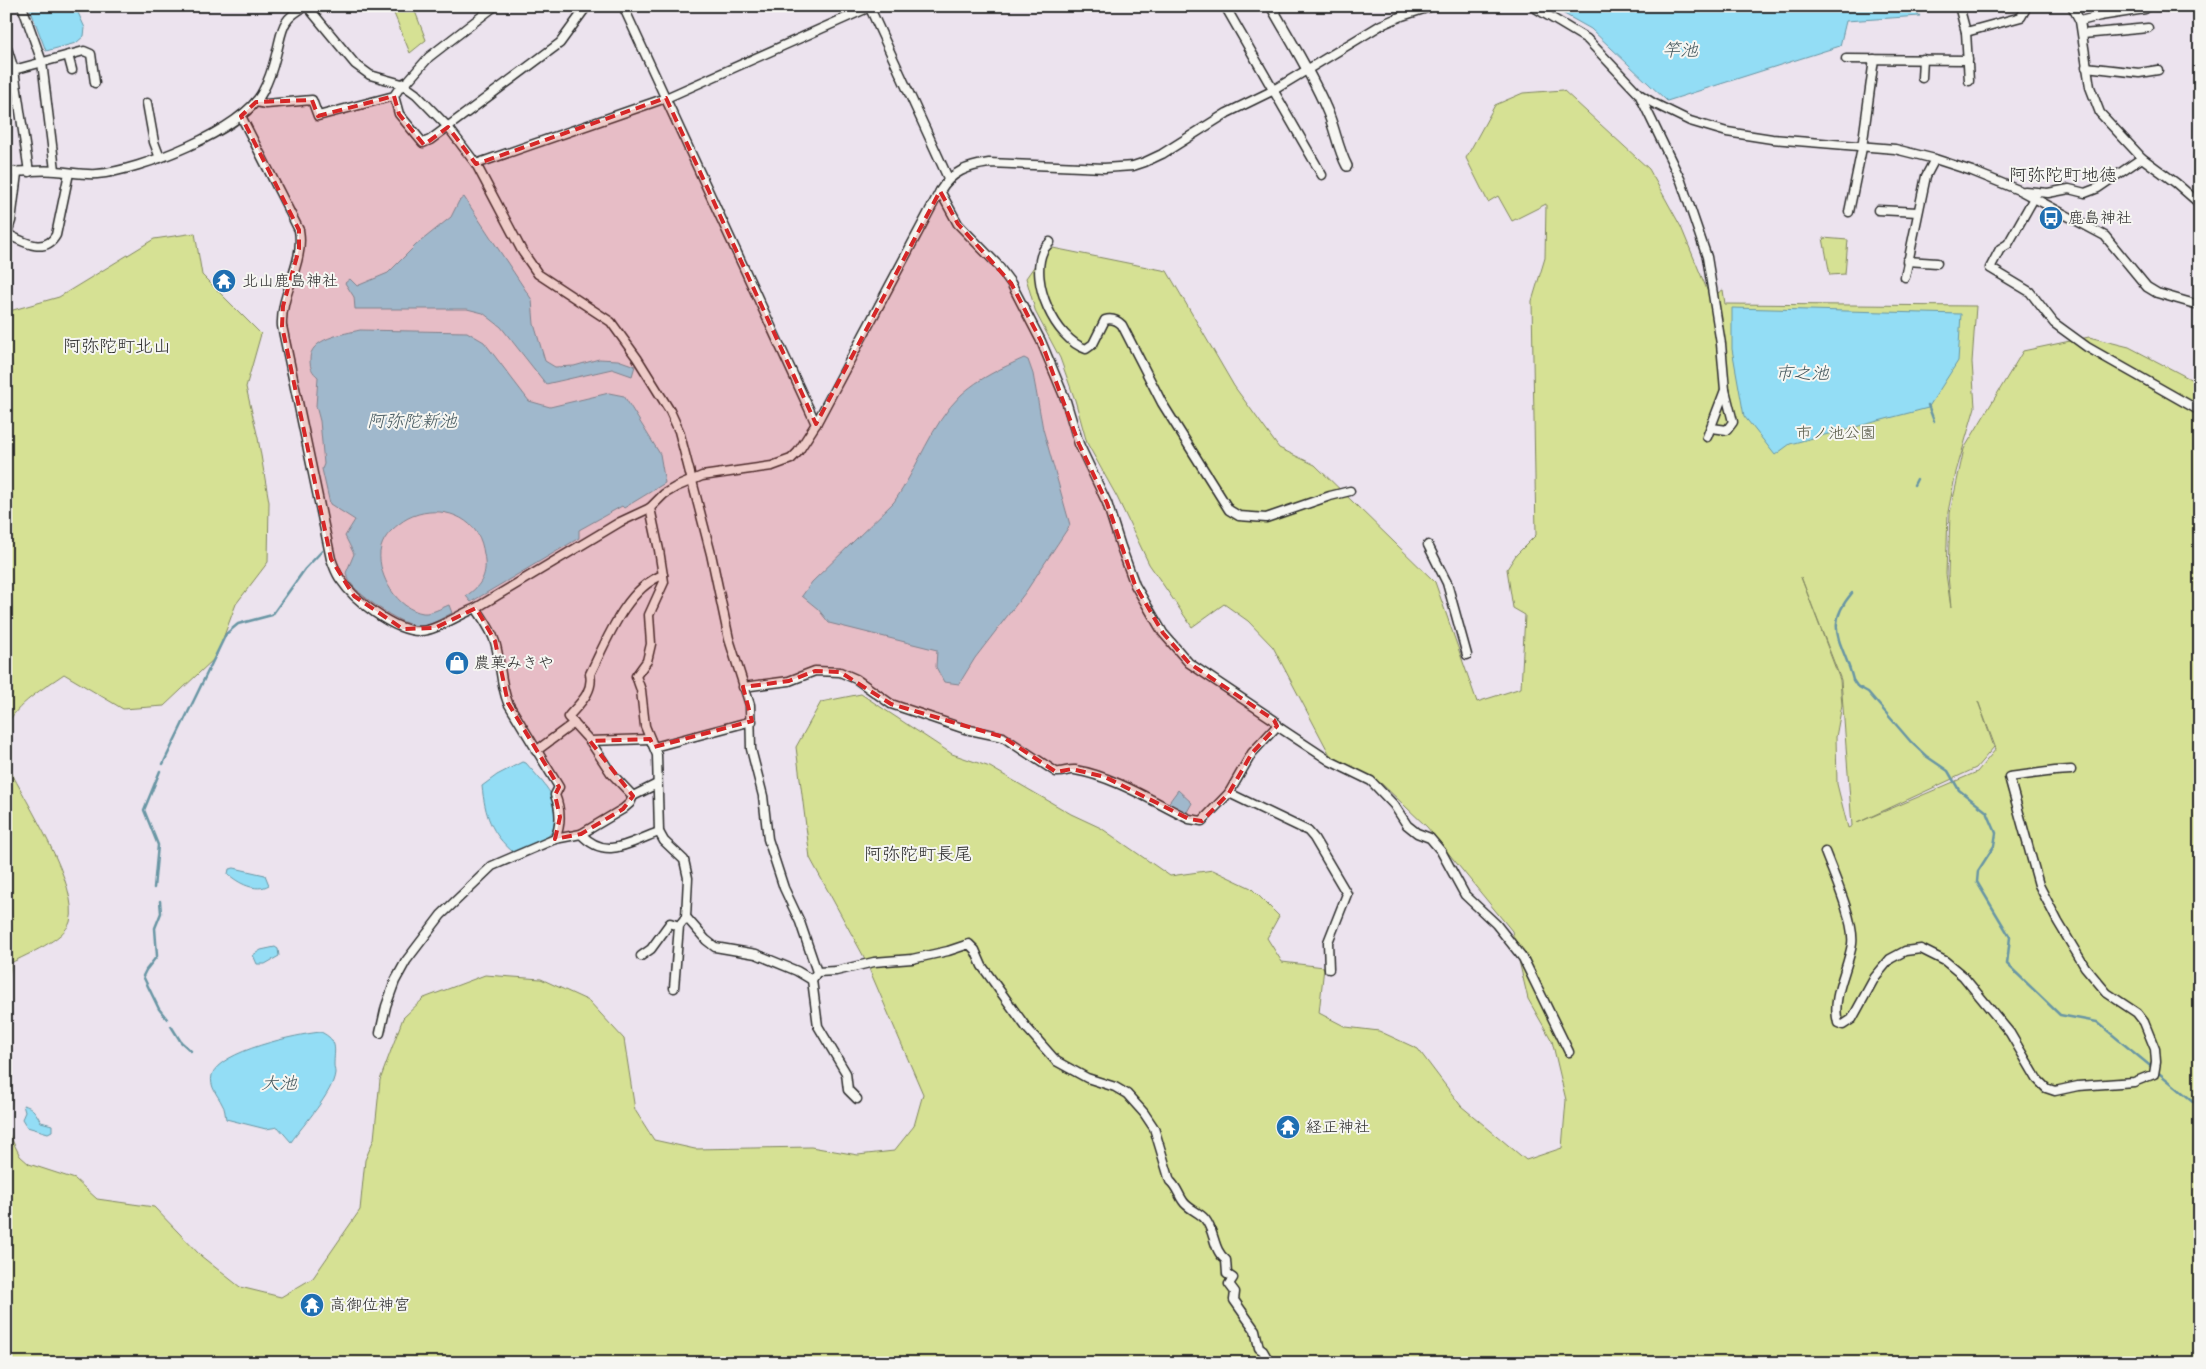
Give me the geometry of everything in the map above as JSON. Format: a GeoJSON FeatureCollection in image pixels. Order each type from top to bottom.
{"type":"FeatureCollection","features":[{"type":"Feature","properties":{"kind":"street"},"geometry":{"type":"LineString","coordinates":[[22,6],[42,62],[55,170]]}},
{"type":"Feature","properties":{"kind":"street"},"geometry":{"type":"LineString","coordinates":[[6,171],[55,170],[69,173],[99,174],[125,169],[169,155],[241,116],[256,102],[263,91],[274,63],[281,28],[293,13],[307,6],[355,64],[370,75],[402,84],[416,94],[448,127],[476,164],[522,251],[538,274],[611,322],[637,358],[677,425],[711,554],[729,639],[750,705],[752,721],[751,749],[763,796],[768,839],[784,888],[800,922],[817,972]]}},
{"type":"Feature","properties":{"kind":"street"},"geometry":{"type":"LineString","coordinates":[[256,102],[266,104],[312,100],[318,116],[394,96],[402,84],[408,81],[416,70],[494,6]]}},
{"type":"Feature","properties":{"kind":"street"},"geometry":{"type":"LineString","coordinates":[[394,96],[399,114],[422,143],[430,140],[560,43],[587,6]]}},
{"type":"Feature","properties":{"kind":"street"},"geometry":{"type":"LineString","coordinates":[[623,6],[816,424]]}},
{"type":"Feature","properties":{"kind":"street"},"geometry":{"type":"LineString","coordinates":[[1224,6],[1272,92],[1322,175]]}},
{"type":"Feature","properties":{"kind":"street"},"geometry":{"type":"LineString","coordinates":[[1271,6],[1308,70],[1328,110],[1333,132],[1347,166]]}},
{"type":"Feature","properties":{"kind":"street"},"geometry":{"type":"LineString","coordinates":[[241,116],[299,230],[299,249],[283,306],[282,326],[331,559],[340,579],[354,596],[403,629],[420,632],[436,628],[453,617],[476,608],[620,522],[650,508],[664,494],[691,480],[702,476],[782,463],[798,452],[816,424],[948,178],[976,165],[989,163],[1104,168],[1133,166],[1162,154],[1227,114],[1272,92],[1381,25],[1434,6]]}},
{"type":"Feature","properties":{"kind":"street"},"geometry":{"type":"LineString","coordinates":[[1532,6],[1587,39],[1639,94],[1652,103],[1690,121],[1727,132],[1772,139],[1862,148],[1895,149],[1935,159],[2021,191],[2105,236],[2147,287],[2156,293],[2200,304]]}},
{"type":"Feature","properties":{"kind":"street"},"geometry":{"type":"LineString","coordinates":[[1959,6],[1966,32],[1970,81]]}},
{"type":"Feature","properties":{"kind":"street"},"geometry":{"type":"LineString","coordinates":[[1966,32],[2021,17],[2025,10],[2024,6]]}},
{"type":"Feature","properties":{"kind":"street"},"geometry":{"type":"LineString","coordinates":[[2072,6],[2080,21],[2086,67],[2093,100],[2100,113],[2142,158],[2176,183],[2200,204]]}},
{"type":"Feature","properties":{"kind":"street"},"geometry":{"type":"LineString","coordinates":[[476,164],[666,98],[870,7],[948,178]]}},
{"type":"Feature","properties":{"kind":"street"},"geometry":{"type":"LineString","coordinates":[[2080,21],[2145,9]]}},
{"type":"Feature","properties":{"kind":"street"},"geometry":{"type":"LineString","coordinates":[[2083,34],[2148,28]]}},
{"type":"Feature","properties":{"kind":"street"},"geometry":{"type":"LineString","coordinates":[[6,45],[29,172]]}},
{"type":"Feature","properties":{"kind":"street"},"geometry":{"type":"LineString","coordinates":[[10,71],[84,51],[91,54],[96,83]]}},
{"type":"Feature","properties":{"kind":"street"},"geometry":{"type":"LineString","coordinates":[[68,55],[72,70]]}},
{"type":"Feature","properties":{"kind":"street"},"geometry":{"type":"LineString","coordinates":[[1846,59],[1968,60]]}},
{"type":"Feature","properties":{"kind":"street"},"geometry":{"type":"LineString","coordinates":[[1849,212],[1862,148],[1874,59]]}},
{"type":"Feature","properties":{"kind":"street"},"geometry":{"type":"LineString","coordinates":[[1922,59],[1922,78]]}},
{"type":"Feature","properties":{"kind":"street"},"geometry":{"type":"LineString","coordinates":[[2086,67],[2139,73],[2158,70]]}},
{"type":"Feature","properties":{"kind":"street"},"geometry":{"type":"LineString","coordinates":[[1639,94],[1681,181],[1707,257],[1721,344],[1725,390],[1733,422],[1727,430],[1712,428]]}},
{"type":"Feature","properties":{"kind":"street"},"geometry":{"type":"LineString","coordinates":[[147,103],[154,142],[160,158]]}},
{"type":"Feature","properties":{"kind":"street"},"geometry":{"type":"LineString","coordinates":[[2021,191],[2048,193],[2070,189],[2085,193],[2098,188],[2142,158]]}},
{"type":"Feature","properties":{"kind":"street"},"geometry":{"type":"LineString","coordinates":[[1905,277],[1926,176],[1935,159]]}},
{"type":"Feature","properties":{"kind":"street"},"geometry":{"type":"LineString","coordinates":[[18,172],[11,222],[7,235],[30,245],[44,246],[52,242],[56,235],[69,173]]}},
{"type":"Feature","properties":{"kind":"street"},"geometry":{"type":"LineString","coordinates":[[6,177],[18,172]]}},
{"type":"Feature","properties":{"kind":"street"},"geometry":{"type":"LineString","coordinates":[[940,191],[958,224],[996,262],[1011,282],[1041,341],[1066,401],[1079,444],[1108,503],[1135,585],[1170,644],[1189,664],[1274,720],[1277,726],[1330,761],[1371,781],[1394,806],[1407,825],[1417,833],[1430,838],[1441,851],[1465,895],[1496,924],[1523,958],[1568,1052]]}},
{"type":"Feature","properties":{"kind":"street"},"geometry":{"type":"LineString","coordinates":[[2034,198],[2008,244],[2000,249],[1990,268],[2030,292],[2054,322],[2087,347],[2200,411]]}},
{"type":"Feature","properties":{"kind":"street"},"geometry":{"type":"LineString","coordinates":[[1878,209],[1918,212]]}},
{"type":"Feature","properties":{"kind":"street"},"geometry":{"type":"LineString","coordinates":[[1050,242],[1043,251],[1039,269],[1047,306],[1056,325],[1076,346],[1086,349],[1093,344],[1105,320],[1110,318],[1122,325],[1162,404],[1229,510],[1239,516],[1266,518],[1350,491]]}},
{"type":"Feature","properties":{"kind":"street"},"geometry":{"type":"LineString","coordinates":[[1907,261],[1937,263]]}},
{"type":"Feature","properties":{"kind":"street"},"geometry":{"type":"LineString","coordinates":[[1707,437],[1725,390]]}},
{"type":"Feature","properties":{"kind":"street"},"geometry":{"type":"LineString","coordinates":[[650,508],[664,582],[649,614],[651,644],[647,661],[636,676],[641,690],[645,726],[654,747],[657,761],[659,832],[664,841],[684,860],[687,869],[686,917],[679,926],[674,988]]}},
{"type":"Feature","properties":{"kind":"street"},"geometry":{"type":"LineString","coordinates":[[1428,545],[1447,583],[1467,655]]}},
{"type":"Feature","properties":{"kind":"street"},"geometry":{"type":"LineString","coordinates":[[633,796],[611,773],[590,741],[568,717],[587,696],[592,681],[590,674],[617,619],[634,596],[654,578],[663,575]]}},
{"type":"Feature","properties":{"kind":"street"},"geometry":{"type":"LineString","coordinates":[[476,608],[488,625],[495,641],[503,692],[508,703],[559,787],[555,795],[560,817],[558,831],[554,839]]}},
{"type":"Feature","properties":{"kind":"street"},"geometry":{"type":"LineString","coordinates":[[743,687],[789,681],[815,671],[840,672],[856,679],[891,704],[965,729],[1003,737],[1056,772],[1072,769],[1105,777],[1189,819],[1202,821],[1229,793],[1252,753],[1277,726]]}},
{"type":"Feature","properties":{"kind":"street"},"geometry":{"type":"LineString","coordinates":[[654,747],[752,721]]}},
{"type":"Feature","properties":{"kind":"street"},"geometry":{"type":"LineString","coordinates":[[536,751],[574,723]]}},
{"type":"Feature","properties":{"kind":"street"},"geometry":{"type":"LineString","coordinates":[[590,741],[650,738]]}},
{"type":"Feature","properties":{"kind":"street"},"geometry":{"type":"LineString","coordinates":[[1825,852],[1838,884],[1852,935],[1852,942],[1835,1011],[1838,1022],[1844,1025],[1852,1019],[1875,977],[1890,959],[1905,951],[1921,949],[1945,961],[1963,976],[2010,1033],[2037,1079],[2046,1088],[2055,1091],[2078,1086],[2134,1082],[2154,1074],[2156,1062],[2155,1049],[2137,1013],[2107,993],[2085,967],[2038,885],[2009,777],[2055,770],[2071,770]]}},
{"type":"Feature","properties":{"kind":"street"},"geometry":{"type":"LineString","coordinates":[[380,1033],[386,1006],[395,981],[406,961],[441,915],[492,866],[554,839],[581,834],[622,809],[630,803],[633,796],[658,784]]}},
{"type":"Feature","properties":{"kind":"street"},"geometry":{"type":"LineString","coordinates":[[1229,793],[1308,831],[1326,857],[1347,894],[1328,942],[1329,969]]}},
{"type":"Feature","properties":{"kind":"street"},"geometry":{"type":"LineString","coordinates":[[581,834],[586,841],[610,850],[618,849],[659,832]]}},
{"type":"Feature","properties":{"kind":"street"},"geometry":{"type":"LineString","coordinates":[[686,917],[706,940],[715,947],[756,954],[797,971],[812,980]]}},
{"type":"Feature","properties":{"kind":"street"},"geometry":{"type":"LineString","coordinates":[[641,956],[651,949],[670,924],[679,926]]}},
{"type":"Feature","properties":{"kind":"street"},"geometry":{"type":"LineString","coordinates":[[817,972],[836,971],[883,960],[912,959],[948,951],[968,944],[975,950],[982,966],[1026,1027],[1056,1061],[1087,1078],[1115,1087],[1127,1094],[1144,1113],[1154,1128],[1170,1181],[1176,1186],[1183,1202],[1206,1220],[1214,1244],[1221,1257],[1226,1260],[1227,1274],[1233,1278],[1229,1284],[1235,1292],[1234,1300],[1251,1322],[1259,1348],[1270,1363]]}},
{"type":"Feature","properties":{"kind":"street"},"geometry":{"type":"LineString","coordinates":[[817,972],[812,980],[818,1026],[846,1073],[848,1090],[857,1099]]}},
{"type":"Feature","properties":{"kind":"highlighted area"},"geometry":{"type":"Polygon","coordinates":[[[394,96],[399,114],[424,145],[448,127],[476,164],[666,98],[816,424],[940,191],[958,224],[1011,283],[1041,341],[1079,444],[1107,503],[1135,585],[1163,633],[1189,663],[1274,720],[1277,726],[1252,753],[1229,793],[1202,821],[1189,819],[1105,777],[1072,769],[1056,772],[1003,737],[891,704],[840,672],[815,671],[789,681],[743,687],[752,721],[654,747],[650,739],[590,741],[633,796],[623,809],[581,834],[555,839],[560,817],[555,795],[559,787],[508,703],[495,641],[476,608],[435,628],[403,629],[354,596],[331,559],[282,326],[283,306],[299,249],[299,230],[241,116],[256,102],[312,100],[318,116],[394,96]]]}},
{"type":"Feature","properties":{"kind":"green space"},"geometry":{"type":"Polygon","coordinates":[[[398,6],[413,6],[426,40],[410,53],[393,11],[398,6]]]}},
{"type":"Feature","properties":{"kind":"green space","name":"市ノ池公園"},"geometry":{"type":"Polygon","coordinates":[[[1563,90],[1649,169],[1681,227],[1710,297],[1723,290],[1725,304],[1976,306],[1972,362],[1975,407],[1956,472],[1948,512],[1946,574],[1951,608],[1948,575],[1950,513],[1964,449],[2023,351],[2089,337],[2129,347],[2200,384],[2200,1363],[6,1363],[6,1128],[20,1156],[29,1164],[75,1179],[97,1199],[154,1207],[201,1256],[240,1287],[281,1297],[313,1278],[360,1210],[365,1160],[374,1139],[380,1080],[403,1018],[424,998],[485,975],[541,979],[589,1001],[624,1039],[635,1110],[654,1140],[695,1149],[811,1147],[858,1155],[894,1151],[914,1126],[923,1094],[864,957],[810,858],[796,747],[821,702],[861,694],[952,754],[990,767],[1071,814],[1101,828],[1170,876],[1213,870],[1251,888],[1279,916],[1267,938],[1282,962],[1324,967],[1319,1013],[1346,1027],[1379,1031],[1418,1049],[1461,1106],[1526,1160],[1562,1148],[1566,1100],[1552,1041],[1528,999],[1512,931],[1427,827],[1382,784],[1330,755],[1273,647],[1248,621],[1224,604],[1192,627],[1149,564],[1117,497],[1087,443],[1075,400],[1060,358],[1036,313],[1026,278],[1048,247],[1167,271],[1234,386],[1279,448],[1315,465],[1435,582],[1477,702],[1521,688],[1525,615],[1513,608],[1507,569],[1516,555],[1536,535],[1532,301],[1545,258],[1546,204],[1512,221],[1498,196],[1488,202],[1466,158],[1495,105],[1523,93],[1563,90]],[[1801,577],[1840,680],[1842,705],[1836,737],[1837,784],[1848,828],[1852,826],[1841,680],[1801,577]],[[1978,701],[1994,747],[1976,768],[1857,823],[1977,772],[1996,749],[1978,701]]]}},
{"type":"Feature","properties":{"kind":"green space"},"geometry":{"type":"Polygon","coordinates":[[[195,233],[202,275],[261,334],[246,387],[258,438],[269,502],[268,562],[236,604],[216,657],[164,706],[123,709],[64,674],[23,704],[6,727],[6,312],[59,297],[154,239],[195,233]]]}},
{"type":"Feature","properties":{"kind":"green space"},"geometry":{"type":"Polygon","coordinates":[[[1823,238],[1848,240],[1845,274],[1830,275],[1823,238]]]}},
{"type":"Feature","properties":{"kind":"green space"},"geometry":{"type":"Polygon","coordinates":[[[6,756],[9,768],[50,844],[60,867],[71,907],[70,922],[61,935],[11,963],[6,998],[6,756]]]}},
{"type":"Feature","properties":{"kind":"water"},"geometry":{"type":"Polygon","coordinates":[[[29,6],[75,6],[85,28],[84,36],[76,43],[46,51],[29,6]]]}},
{"type":"Feature","properties":{"kind":"water","name":"竿池"},"geometry":{"type":"Polygon","coordinates":[[[1550,6],[1912,6],[1920,16],[1846,21],[1840,46],[1667,101],[1591,29],[1550,6]]]}},
{"type":"Feature","properties":{"kind":"water"},"geometry":{"type":"Polygon","coordinates":[[[464,197],[532,300],[534,324],[545,361],[555,367],[574,366],[599,359],[618,360],[635,366],[632,376],[612,369],[546,384],[501,327],[483,313],[467,309],[355,309],[354,297],[345,283],[350,279],[357,286],[388,273],[416,245],[451,217],[459,201],[464,197]]]}},
{"type":"Feature","properties":{"kind":"water","name":"市之池"},"geometry":{"type":"Polygon","coordinates":[[[1732,308],[1961,314],[1958,361],[1928,408],[1790,444],[1775,455],[1744,416],[1732,349],[1732,308]]]}},
{"type":"Feature","properties":{"kind":"water","name":"阿弥陀新池"},"geometry":{"type":"Polygon","coordinates":[[[360,330],[467,332],[484,342],[529,401],[550,407],[609,393],[624,396],[660,454],[665,483],[624,508],[622,506],[579,530],[579,538],[471,602],[466,596],[480,583],[485,567],[482,546],[477,533],[470,524],[451,514],[429,512],[408,518],[390,533],[381,547],[380,561],[386,581],[397,598],[414,610],[429,613],[449,605],[452,613],[423,626],[403,622],[367,599],[349,580],[346,573],[354,554],[345,536],[355,520],[330,504],[322,469],[324,464],[320,421],[316,406],[318,377],[311,368],[311,353],[321,342],[329,338],[360,330]]]}},
{"type":"Feature","properties":{"kind":"water"},"geometry":{"type":"Polygon","coordinates":[[[1024,358],[1028,360],[1033,374],[1043,429],[1070,525],[1025,593],[975,658],[959,684],[944,682],[936,667],[937,650],[829,623],[818,609],[802,596],[812,582],[894,502],[941,419],[961,395],[983,378],[1024,358]]]}},
{"type":"Feature","properties":{"kind":"water"},"geometry":{"type":"Polygon","coordinates":[[[522,762],[526,763],[552,796],[557,812],[556,822],[553,830],[541,842],[513,852],[499,838],[490,823],[482,786],[497,775],[522,762]]]}},
{"type":"Feature","properties":{"kind":"water"},"geometry":{"type":"Polygon","coordinates":[[[1178,790],[1192,803],[1187,812],[1167,805],[1178,790]]]}},
{"type":"Feature","properties":{"kind":"water"},"geometry":{"type":"Polygon","coordinates":[[[234,868],[265,875],[269,885],[259,888],[242,884],[228,874],[229,869],[234,868]]]}},
{"type":"Feature","properties":{"kind":"water"},"geometry":{"type":"Polygon","coordinates":[[[275,947],[278,949],[279,956],[265,964],[257,964],[253,955],[261,950],[275,947]]]}},
{"type":"Feature","properties":{"kind":"water","name":"大池"},"geometry":{"type":"Polygon","coordinates":[[[321,1032],[331,1039],[335,1050],[333,1081],[317,1109],[291,1142],[278,1127],[266,1129],[226,1119],[224,1107],[214,1091],[211,1079],[218,1066],[229,1058],[260,1045],[295,1036],[321,1032]]]}},
{"type":"Feature","properties":{"kind":"water"},"geometry":{"type":"Polygon","coordinates":[[[23,1105],[32,1109],[41,1122],[52,1125],[52,1131],[48,1133],[27,1127],[22,1119],[25,1112],[23,1105]]]}},
{"type":"Feature","properties":{"kind":"waterway"},"geometry":{"type":"LineString","coordinates":[[1928,405],[1934,421]]}},
{"type":"Feature","properties":{"kind":"waterway"},"geometry":{"type":"LineString","coordinates":[[1914,485],[1917,479]]}},
{"type":"Feature","properties":{"kind":"waterway"},"geometry":{"type":"LineString","coordinates":[[163,764],[226,634],[238,624],[272,615],[305,569],[322,551]]}},
{"type":"Feature","properties":{"kind":"waterway"},"geometry":{"type":"LineString","coordinates":[[1852,593],[1843,605],[1838,616],[1837,626],[1838,636],[1853,680],[1857,686],[1868,692],[1911,742],[1926,756],[1948,771],[1959,790],[1987,812],[1996,833],[1994,846],[1978,871],[1977,882],[2010,937],[2007,964],[2060,1015],[2097,1022],[2200,1107]]}},
{"type":"Feature","properties":{"kind":"waterway"},"geometry":{"type":"LineString","coordinates":[[154,888],[158,845],[144,810],[160,771]]}},
{"type":"Feature","properties":{"kind":"waterway"},"geometry":{"type":"LineString","coordinates":[[160,901],[161,913],[155,928],[157,956],[143,976],[159,1009],[167,1019]]}},
{"type":"Feature","properties":{"kind":"waterway"},"geometry":{"type":"LineString","coordinates":[[171,1026],[181,1042],[191,1051]]}},
{"type":"Feature","properties":{"kind":"place","name":"鹿島神社"},"geometry":{"type":"Point","coordinates":[2051,218]}},
{"type":"Feature","properties":{"kind":"place","name":"北山鹿島神社"},"geometry":{"type":"Point","coordinates":[224,281]}},
{"type":"Feature","properties":{"kind":"place","name":"農菓みきや"},"geometry":{"type":"Point","coordinates":[457,663]}},
{"type":"Feature","properties":{"kind":"place","name":"経正神社"},"geometry":{"type":"Point","coordinates":[1288,1127]}},
{"type":"Feature","properties":{"kind":"place","name":"高御位神宮"},"geometry":{"type":"Point","coordinates":[312,1305]}},
{"type":"Feature","properties":{"kind":"district","name":"阿弥陀町地徳"},"geometry":{"type":"Point","coordinates":[2063,176]}},
{"type":"Feature","properties":{"kind":"district","name":"阿弥陀町北山"},"geometry":{"type":"Point","coordinates":[117,347]}},
{"type":"Feature","properties":{"kind":"district","name":"阿弥陀町長尾"},"geometry":{"type":"Point","coordinates":[918,855]}}]}
